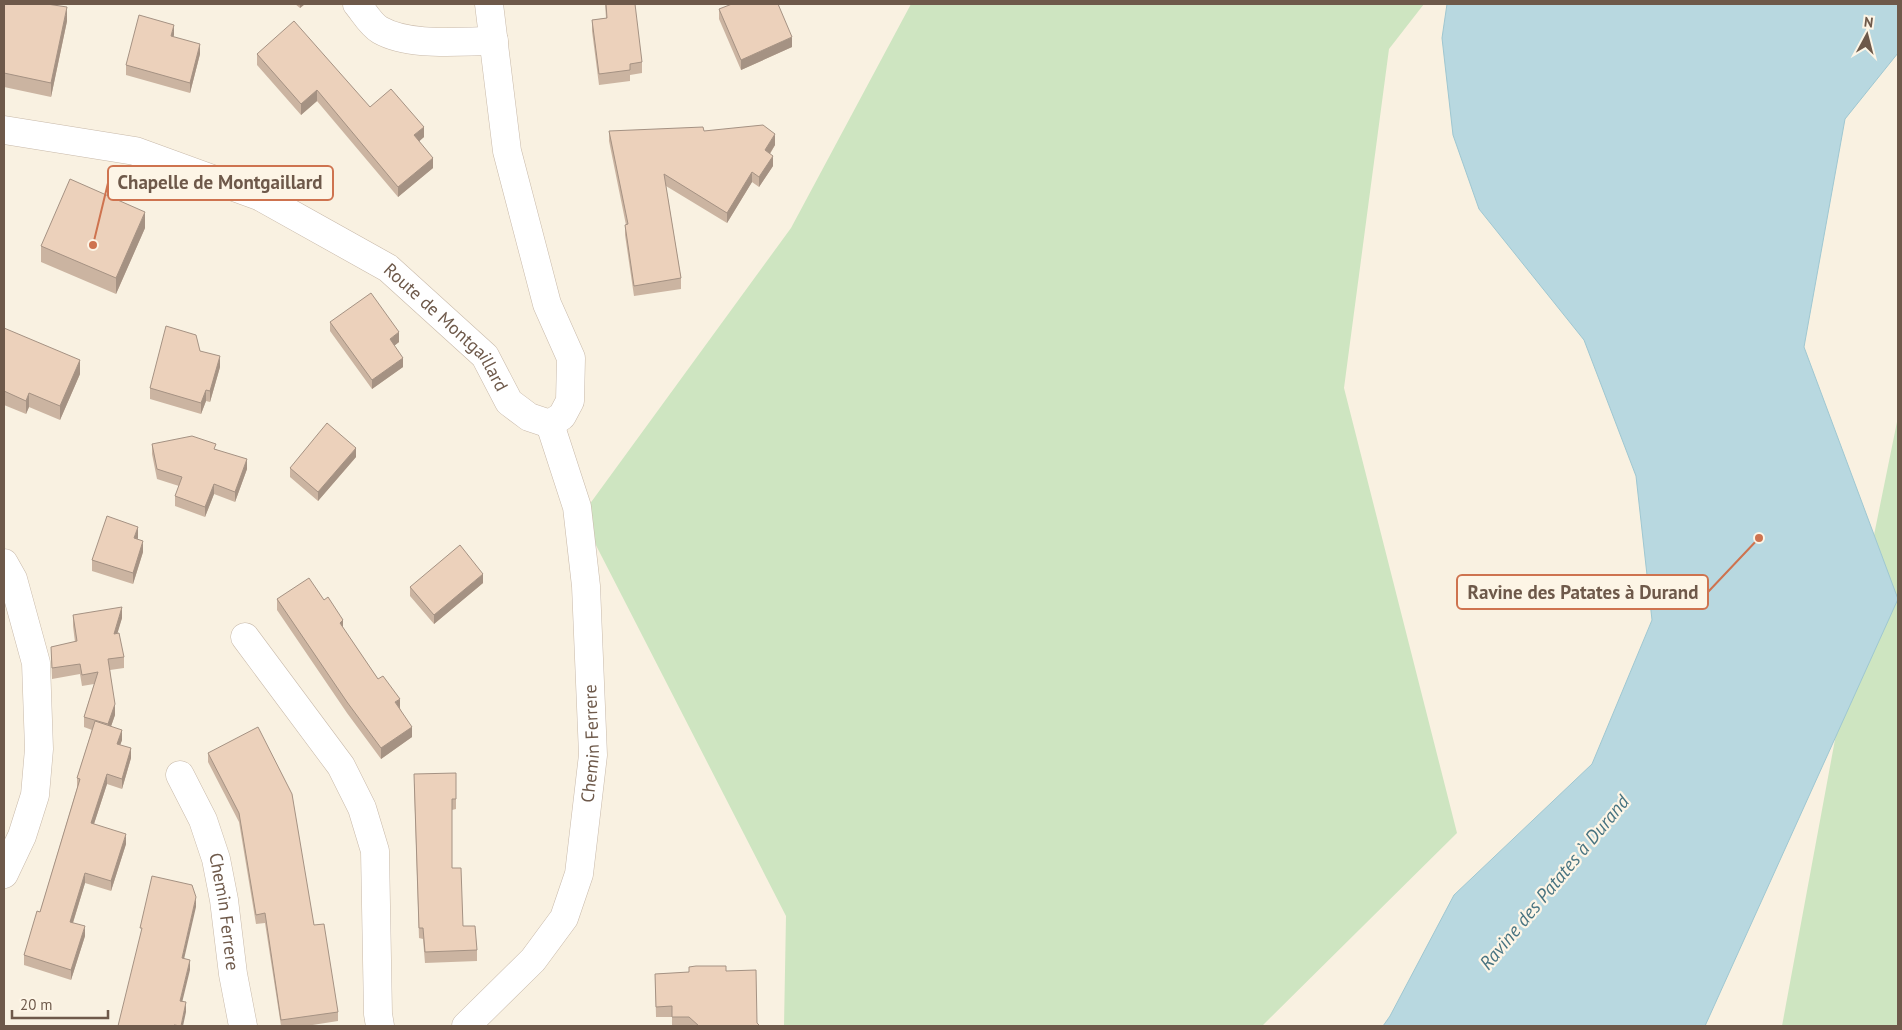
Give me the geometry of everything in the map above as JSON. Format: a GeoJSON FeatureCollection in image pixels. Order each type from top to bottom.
{"type":"FeatureCollection","features":[{"type":"Feature","properties":{"kind":"street"},"geometry":{"type":"LineString","coordinates":[[357,4],[379,29],[408,39],[431,42],[494,41]]}},
{"type":"Feature","properties":{"kind":"street"},"geometry":{"type":"LineString","coordinates":[[489,4],[507,151],[547,304],[570,358],[570,401],[562,416],[550,424]]}},
{"type":"Feature","properties":{"kind":"street","name":"Route de Montgaillard"},"geometry":{"type":"LineString","coordinates":[[4,130],[135,151],[259,196],[388,268],[485,356],[510,402],[529,417],[550,424]]}},
{"type":"Feature","properties":{"kind":"street","name":"Chemin Ferrere"},"geometry":{"type":"LineString","coordinates":[[466,1026],[533,960],[564,918],[579,874],[593,755],[586,586],[577,507],[550,424]]}},
{"type":"Feature","properties":{"kind":"street"},"geometry":{"type":"LineString","coordinates":[[4,563],[13,579],[36,663],[39,749],[35,795],[22,836],[4,874]]}},
{"type":"Feature","properties":{"kind":"street"},"geometry":{"type":"LineString","coordinates":[[245,637],[341,766],[362,808],[375,851],[378,1014],[380,1026]]}},
{"type":"Feature","properties":{"kind":"street","name":"Chemin Ferrere"},"geometry":{"type":"LineString","coordinates":[[180,774],[203,820],[216,858],[224,900],[233,974],[243,1026]]}},
{"type":"Feature","properties":{"kind":"green space"},"geometry":{"type":"Polygon","coordinates":[[[911,4],[1424,4],[1389,49],[1344,388],[1457,833],[1262,1026],[784,1026],[786,916],[581,516],[791,228],[911,4]]]}},
{"type":"Feature","properties":{"kind":"green space"},"geometry":{"type":"Polygon","coordinates":[[[1898,417],[1898,1026],[1782,1026],[1861,599],[1898,417]]]}},
{"type":"Feature","properties":{"kind":"water","name":"Ravine des Patates à Durand"},"geometry":{"type":"Polygon","coordinates":[[[1447,4],[1898,4],[1898,53],[1845,119],[1804,347],[1898,599],[1705,1026],[1383,1026],[1454,895],[1592,764],[1652,620],[1636,476],[1584,340],[1479,209],[1453,135],[1442,38],[1447,4]]]}},
{"type":"Feature","properties":{"kind":"building"},"geometry":{"type":"Polygon","coordinates":[[[4,4],[47,4],[67,7],[51,83],[4,73],[4,4]]]}},
{"type":"Feature","properties":{"kind":"building"},"geometry":{"type":"Polygon","coordinates":[[[606,4],[635,4],[642,62],[630,64],[630,70],[599,74],[592,20],[607,18],[606,4]]]}},
{"type":"Feature","properties":{"kind":"building"},"geometry":{"type":"Polygon","coordinates":[[[732,4],[778,4],[792,37],[741,60],[719,9],[732,4]]]}},
{"type":"Feature","properties":{"kind":"building"},"geometry":{"type":"Polygon","coordinates":[[[139,15],[174,25],[171,36],[200,44],[190,83],[126,65],[139,15]]]}},
{"type":"Feature","properties":{"kind":"building"},"geometry":{"type":"Polygon","coordinates":[[[294,21],[370,107],[391,89],[424,127],[414,135],[433,158],[398,187],[317,90],[301,104],[257,54],[294,21]]]}},
{"type":"Feature","properties":{"kind":"building"},"geometry":{"type":"Polygon","coordinates":[[[763,125],[775,134],[765,150],[773,156],[759,177],[752,172],[727,213],[664,174],[681,278],[634,286],[625,225],[628,224],[609,131],[703,127],[704,131],[763,125]]]}},
{"type":"Feature","properties":{"kind":"building"},"geometry":{"type":"Polygon","coordinates":[[[70,179],[145,212],[116,278],[41,246],[70,179]]]}},
{"type":"Feature","properties":{"kind":"building"},"geometry":{"type":"Polygon","coordinates":[[[371,293],[399,332],[390,339],[403,358],[372,380],[330,322],[371,293]]]}},
{"type":"Feature","properties":{"kind":"building"},"geometry":{"type":"Polygon","coordinates":[[[166,326],[196,335],[200,351],[220,356],[210,391],[206,390],[201,403],[150,388],[166,326]]]}},
{"type":"Feature","properties":{"kind":"building"},"geometry":{"type":"Polygon","coordinates":[[[4,328],[80,360],[60,406],[29,393],[26,401],[4,391],[4,328]]]}},
{"type":"Feature","properties":{"kind":"building"},"geometry":{"type":"Polygon","coordinates":[[[327,423],[356,448],[318,492],[290,468],[327,423]]]}},
{"type":"Feature","properties":{"kind":"building"},"geometry":{"type":"Polygon","coordinates":[[[192,436],[216,444],[214,449],[247,459],[235,492],[214,484],[205,507],[175,496],[182,477],[157,469],[152,444],[192,436]]]}},
{"type":"Feature","properties":{"kind":"building"},"geometry":{"type":"Polygon","coordinates":[[[107,516],[138,527],[134,538],[143,541],[133,573],[92,560],[107,516]]]}},
{"type":"Feature","properties":{"kind":"building"},"geometry":{"type":"Polygon","coordinates":[[[460,545],[483,574],[434,615],[410,587],[460,545]]]}},
{"type":"Feature","properties":{"kind":"building"},"geometry":{"type":"Polygon","coordinates":[[[309,578],[324,600],[328,597],[343,620],[340,623],[378,679],[383,676],[400,699],[395,702],[412,727],[381,748],[347,702],[277,599],[309,578]]]}},
{"type":"Feature","properties":{"kind":"building"},"geometry":{"type":"Polygon","coordinates":[[[122,607],[114,634],[119,633],[124,657],[108,659],[115,704],[108,724],[84,717],[98,672],[82,675],[80,664],[52,668],[51,647],[77,641],[73,615],[122,607]]]}},
{"type":"Feature","properties":{"kind":"building"},"geometry":{"type":"Polygon","coordinates":[[[95,721],[122,730],[117,744],[131,748],[122,779],[107,774],[91,823],[126,834],[111,881],[85,873],[70,922],[85,926],[71,970],[24,955],[37,911],[40,912],[80,779],[77,778],[95,721]]]}},
{"type":"Feature","properties":{"kind":"building"},"geometry":{"type":"Polygon","coordinates":[[[258,727],[292,794],[314,925],[324,924],[338,1012],[281,1020],[265,913],[256,915],[239,813],[208,753],[258,727]]]}},
{"type":"Feature","properties":{"kind":"building"},"geometry":{"type":"Polygon","coordinates":[[[456,773],[456,799],[452,799],[452,868],[461,868],[463,926],[475,926],[477,950],[425,952],[423,928],[419,928],[414,774],[456,773]]]}},
{"type":"Feature","properties":{"kind":"building"},"geometry":{"type":"Polygon","coordinates":[[[152,876],[192,885],[196,897],[182,958],[190,960],[180,1001],[186,1002],[181,1026],[118,1026],[142,928],[140,928],[152,876]]]}},
{"type":"Feature","properties":{"kind":"building"},"geometry":{"type":"Polygon","coordinates":[[[726,966],[726,971],[756,970],[757,1023],[760,1026],[699,1026],[689,1017],[672,1017],[672,1006],[656,1007],[655,974],[689,972],[689,967],[726,966]]]}},
{"type":"Feature","properties":{"kind":"place","name":"Chapelle de Montgaillard"},"geometry":{"type":"Point","coordinates":[93,245]}},
{"type":"Feature","properties":{"kind":"place","name":"Ravine des Patates à Durand"},"geometry":{"type":"Point","coordinates":[1759,538]}}]}
